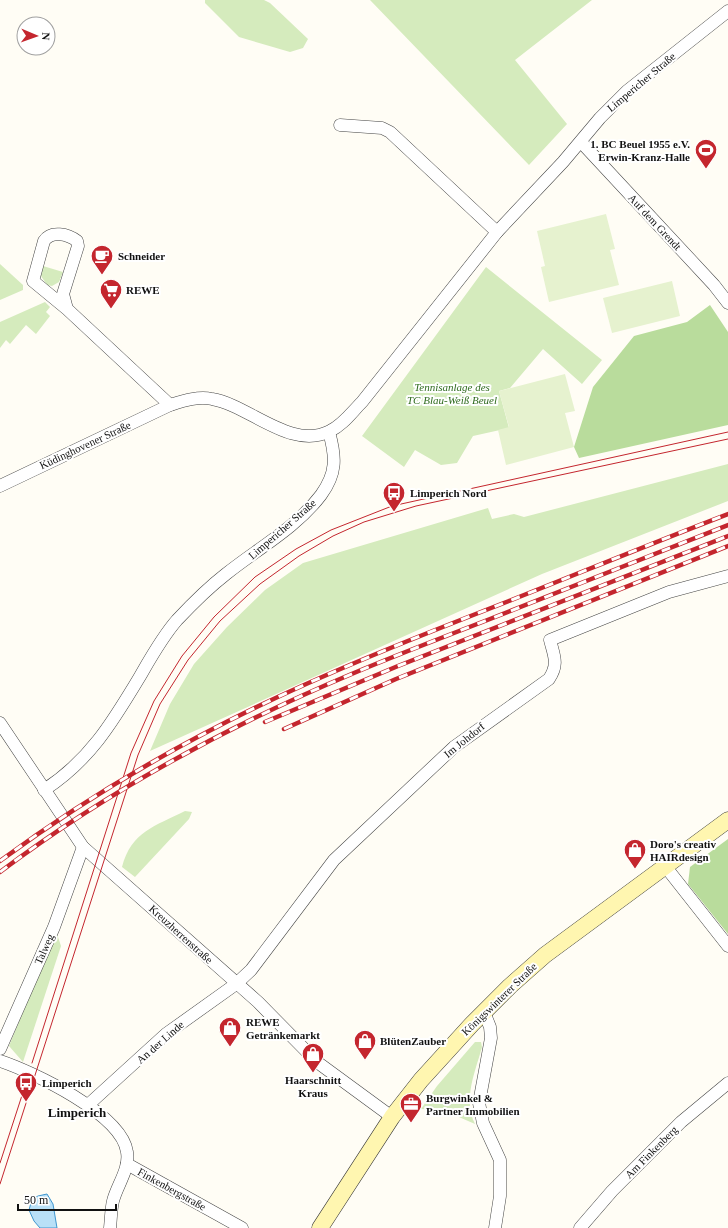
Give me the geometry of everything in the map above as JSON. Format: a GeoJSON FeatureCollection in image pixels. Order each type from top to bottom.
{"type":"FeatureCollection","features":[{"type":"Feature","properties":{"kind":"main road","name":"Königswinterer Straße"},"geometry":{"type":"LineString","coordinates":[[320,1228],[392,1117],[447,1050],[510,986],[545,955],[728,820]]}},
{"type":"Feature","properties":{"kind":"street","name":"Limpericher Straße"},"geometry":{"type":"LineString","coordinates":[[44,790],[62,778],[78,764],[100,741],[153,655],[176,622],[225,574],[282,531],[321,494],[332,474],[335,461],[329,432],[340,424],[362,402],[497,232],[581,142],[600,118],[627,91],[728,10]]}},
{"type":"Feature","properties":{"kind":"street"},"geometry":{"type":"LineString","coordinates":[[340,125],[382,128],[390,132],[497,232]]}},
{"type":"Feature","properties":{"kind":"street","name":"Auf dem Grendt"},"geometry":{"type":"LineString","coordinates":[[581,142],[714,285],[728,303]]}},
{"type":"Feature","properties":{"kind":"street"},"geometry":{"type":"LineString","coordinates":[[67,308],[64,294],[78,246],[77,241],[53,233],[48,235],[44,240],[33,281],[67,308],[170,405]]}},
{"type":"Feature","properties":{"kind":"street","name":"Küdinghovener Straße"},"geometry":{"type":"LineString","coordinates":[[0,486],[170,405],[192,399],[211,398],[235,405],[280,430],[296,435],[318,435],[329,432]]}},
{"type":"Feature","properties":{"kind":"street","name":"Im Johdorf"},"geometry":{"type":"LineString","coordinates":[[236,984],[251,970],[334,860],[454,747],[549,679],[555,670],[556,661],[550,640],[669,592],[728,576]]}},
{"type":"Feature","properties":{"kind":"street","name":"Kreuzherrenstraße"},"geometry":{"type":"LineString","coordinates":[[0,723],[83,847],[258,1002],[317,1062],[392,1117]]}},
{"type":"Feature","properties":{"kind":"street","name":"Talweg"},"geometry":{"type":"LineString","coordinates":[[0,1049],[54,927],[83,847]]}},
{"type":"Feature","properties":{"kind":"street"},"geometry":{"type":"LineString","coordinates":[[665,866],[728,946]]}},
{"type":"Feature","properties":{"kind":"street","name":"An der Linde"},"geometry":{"type":"LineString","coordinates":[[88,1106],[166,1034],[236,984]]}},
{"type":"Feature","properties":{"kind":"street"},"geometry":{"type":"LineString","coordinates":[[484,1012],[490,1027],[491,1038],[479,1103],[483,1123],[500,1160],[500,1196],[496,1228]]}},
{"type":"Feature","properties":{"kind":"street","name":"Finkenbergstraße"},"geometry":{"type":"LineString","coordinates":[[0,1061],[24,1069],[88,1106],[113,1124],[127,1151],[127,1164],[242,1228]]}},
{"type":"Feature","properties":{"kind":"street","name":"Am Finkenberg"},"geometry":{"type":"LineString","coordinates":[[580,1228],[612,1191],[681,1122],[728,1083]]}},
{"type":"Feature","properties":{"kind":"street"},"geometry":{"type":"LineString","coordinates":[[110,1228],[113,1201],[127,1164]]}},
{"type":"Feature","properties":{"kind":"green space"},"geometry":{"type":"Polygon","coordinates":[[[205,0],[264,0],[270,3],[308,39],[303,48],[290,52],[239,37],[205,3],[205,0]]]}},
{"type":"Feature","properties":{"kind":"green space"},"geometry":{"type":"Polygon","coordinates":[[[370,0],[592,0],[515,60],[567,124],[529,165],[370,0]]]}},
{"type":"Feature","properties":{"kind":"green space"},"geometry":{"type":"Polygon","coordinates":[[[606,214],[615,249],[610,250],[619,285],[549,302],[541,267],[545,266],[537,231],[606,214]]]}},
{"type":"Feature","properties":{"kind":"green space"},"geometry":{"type":"Polygon","coordinates":[[[0,264],[23,285],[23,290],[0,300],[0,264]]]}},
{"type":"Feature","properties":{"kind":"green space"},"geometry":{"type":"Polygon","coordinates":[[[43,266],[63,272],[59,282],[52,286],[47,285],[41,276],[43,266]]]}},
{"type":"Feature","properties":{"kind":"green space","name":"Tennisanlage des TC Blau-Weiß Beuel"},"geometry":{"type":"Polygon","coordinates":[[[486,267],[602,360],[582,384],[543,349],[510,388],[499,391],[509,428],[473,436],[457,463],[441,465],[415,450],[404,467],[362,436],[486,267]]]}},
{"type":"Feature","properties":{"kind":"green space"},"geometry":{"type":"Polygon","coordinates":[[[672,281],[680,316],[612,333],[603,298],[672,281]]]}},
{"type":"Feature","properties":{"kind":"green space"},"geometry":{"type":"Polygon","coordinates":[[[45,302],[50,307],[46,312],[50,316],[36,334],[26,325],[10,344],[6,340],[0,348],[0,322],[45,302]]]}},
{"type":"Feature","properties":{"kind":"green space"},"geometry":{"type":"Polygon","coordinates":[[[710,305],[728,332],[728,425],[579,458],[574,447],[593,387],[634,336],[687,322],[710,305]]]}},
{"type":"Feature","properties":{"kind":"green space"},"geometry":{"type":"Polygon","coordinates":[[[565,374],[575,411],[565,413],[574,447],[506,465],[498,430],[509,427],[499,391],[565,374]]]}},
{"type":"Feature","properties":{"kind":"green space"},"geometry":{"type":"Polygon","coordinates":[[[728,464],[728,501],[542,574],[150,751],[170,704],[194,664],[227,627],[265,590],[303,563],[488,508],[492,519],[514,514],[524,517],[728,464]]]}},
{"type":"Feature","properties":{"kind":"green space"},"geometry":{"type":"Polygon","coordinates":[[[185,811],[192,812],[189,819],[135,877],[122,867],[126,855],[138,838],[154,826],[185,811]]]}},
{"type":"Feature","properties":{"kind":"green space"},"geometry":{"type":"Polygon","coordinates":[[[728,839],[728,934],[688,884],[690,867],[728,839]]]}},
{"type":"Feature","properties":{"kind":"green space"},"geometry":{"type":"Polygon","coordinates":[[[56,931],[61,946],[23,1062],[9,1046],[56,931]]]}},
{"type":"Feature","properties":{"kind":"green space"},"geometry":{"type":"Polygon","coordinates":[[[475,1042],[481,1042],[482,1047],[471,1086],[470,1095],[470,1105],[475,1124],[445,1111],[421,1109],[437,1086],[475,1042]]]}},
{"type":"Feature","properties":{"kind":"water"},"geometry":{"type":"Polygon","coordinates":[[[47,1194],[53,1204],[57,1228],[40,1228],[34,1221],[29,1210],[32,1199],[47,1194]]]}},
{"type":"Feature","properties":{"kind":"tram line"},"geometry":{"type":"LineString","coordinates":[[32,1063],[131,753],[154,701],[182,656],[214,617],[255,577],[296,549],[331,530],[392,506],[728,432]]}},
{"type":"Feature","properties":{"kind":"tram line"},"geometry":{"type":"LineString","coordinates":[[0,1184],[138,755],[160,704],[188,660],[220,621],[260,584],[299,556],[333,536],[364,522],[416,506],[728,439]]}},
{"type":"Feature","properties":{"kind":"tram line"},"geometry":{"type":"LineString","coordinates":[[0,1163],[27,1080]]}},
{"type":"Feature","properties":{"kind":"railway"},"geometry":{"type":"LineString","coordinates":[[0,861],[63,817],[129,776],[196,738],[265,703],[386,650],[728,514]]}},
{"type":"Feature","properties":{"kind":"railway"},"geometry":{"type":"LineString","coordinates":[[0,872],[41,842],[127,787],[216,737],[308,693],[388,659],[728,525]]}},
{"type":"Feature","properties":{"kind":"railway"},"geometry":{"type":"LineString","coordinates":[[265,722],[398,666],[728,536]]}},
{"type":"Feature","properties":{"kind":"railway"},"geometry":{"type":"LineString","coordinates":[[284,729],[396,679],[728,546]]}},
{"type":"Feature","properties":{"kind":"place","name":"1. BC Beuel 1955 e.V. Erwin-Kranz-Halle"},"geometry":{"type":"Point","coordinates":[706,170]}},
{"type":"Feature","properties":{"kind":"place","name":"Schneider"},"geometry":{"type":"Point","coordinates":[102,276]}},
{"type":"Feature","properties":{"kind":"place","name":"REWE"},"geometry":{"type":"Point","coordinates":[111,310]}},
{"type":"Feature","properties":{"kind":"place","name":"Limperich Nord"},"geometry":{"type":"Point","coordinates":[394,512]}},
{"type":"Feature","properties":{"kind":"place","name":"Doro's creativ HAIRdesign"},"geometry":{"type":"Point","coordinates":[635,870]}},
{"type":"Feature","properties":{"kind":"place","name":"REWE Getränkemarkt"},"geometry":{"type":"Point","coordinates":[230,1048]}},
{"type":"Feature","properties":{"kind":"place","name":"BlütenZauber"},"geometry":{"type":"Point","coordinates":[365,1060]}},
{"type":"Feature","properties":{"kind":"place","name":"Haarschnitt Kraus"},"geometry":{"type":"Point","coordinates":[313,1074]}},
{"type":"Feature","properties":{"kind":"place","name":"Limperich"},"geometry":{"type":"Point","coordinates":[26,1102]}},
{"type":"Feature","properties":{"kind":"place","name":"Burgwinkel & Partner Immobilien"},"geometry":{"type":"Point","coordinates":[411,1124]}},
{"type":"Feature","properties":{"kind":"district","name":"Limperich"},"geometry":{"type":"Point","coordinates":[77,1112]}}]}
